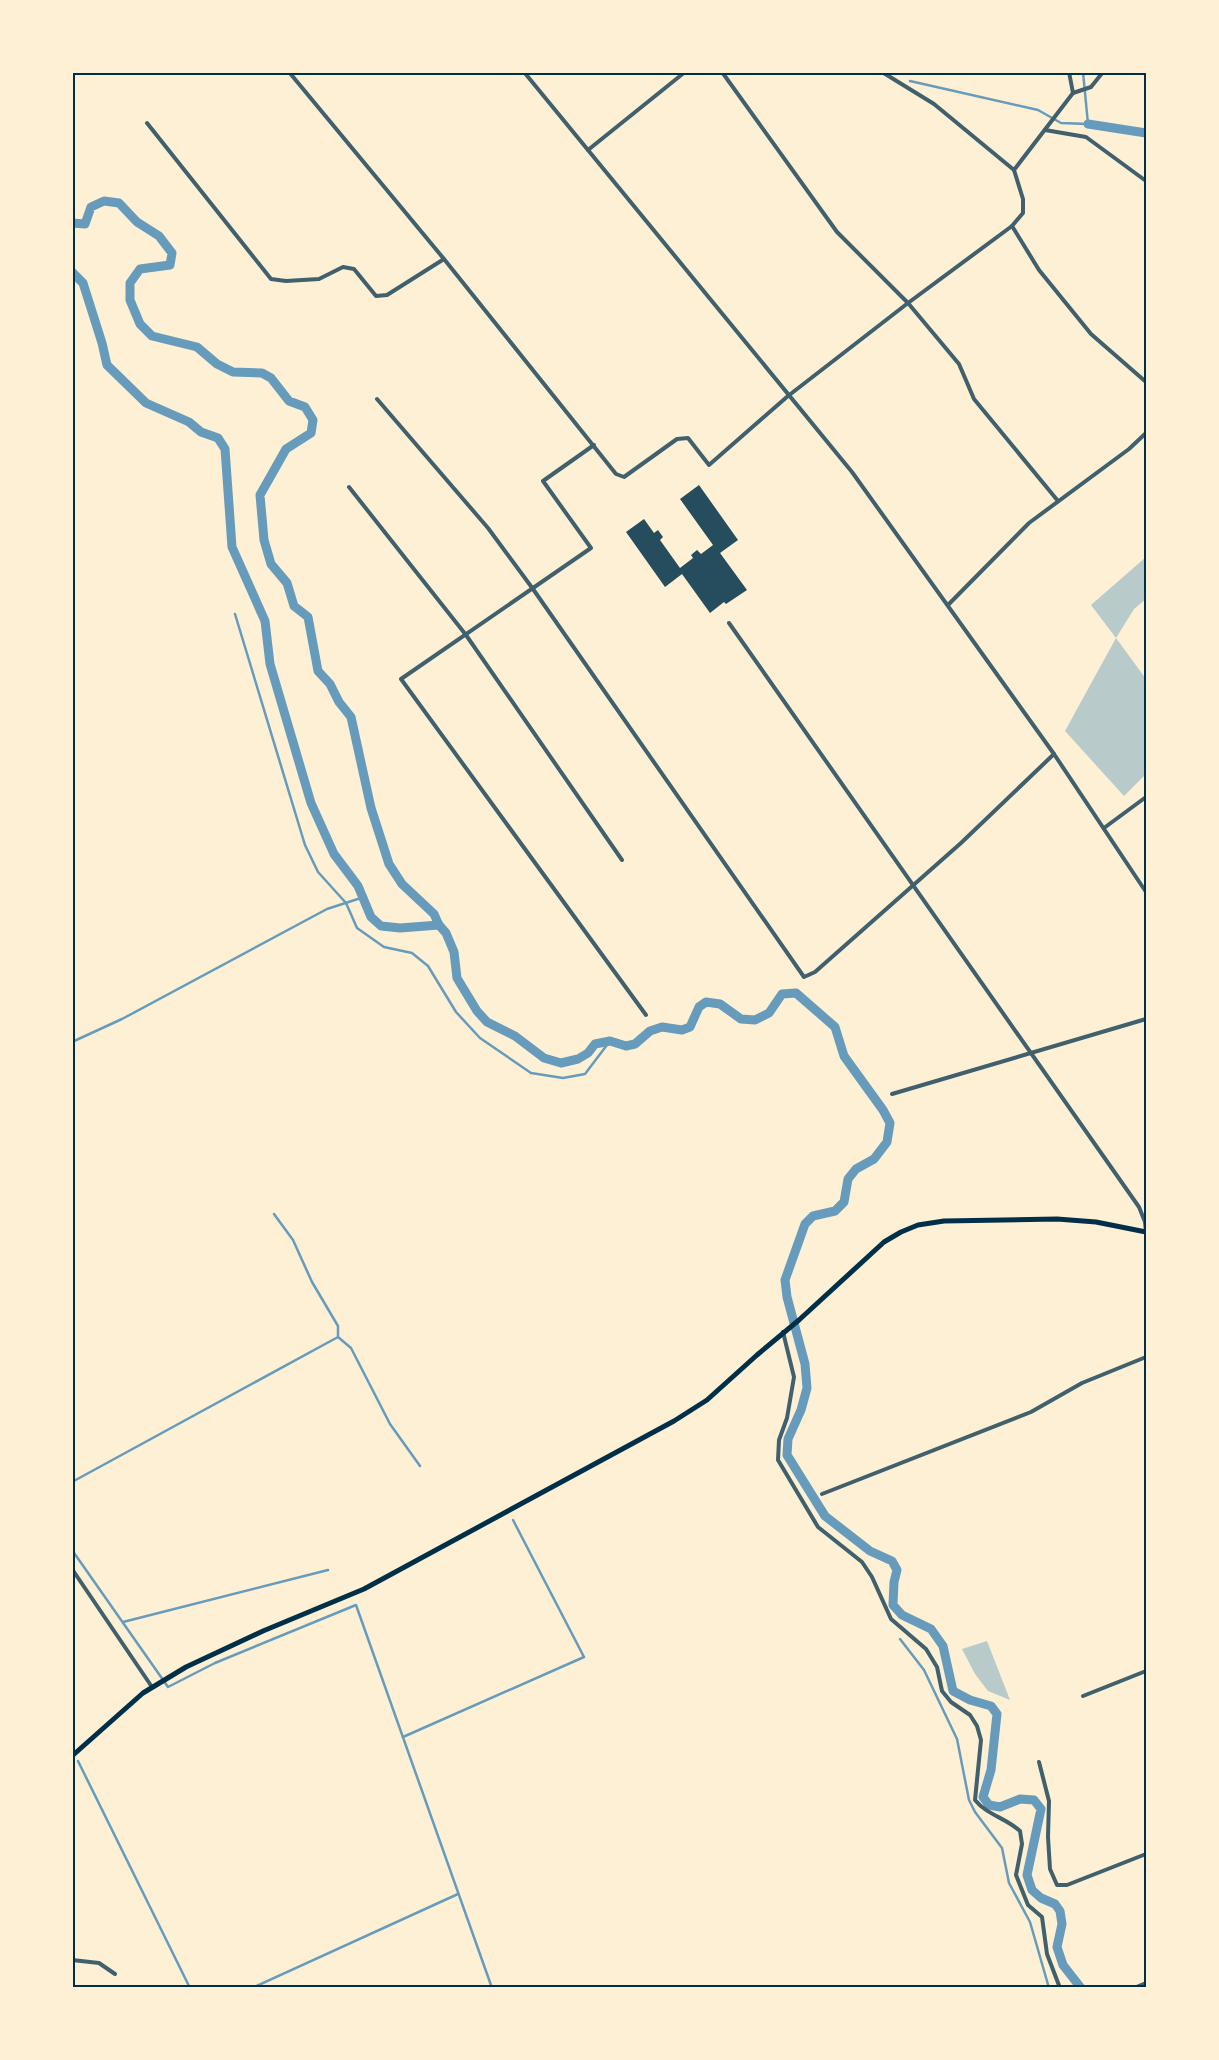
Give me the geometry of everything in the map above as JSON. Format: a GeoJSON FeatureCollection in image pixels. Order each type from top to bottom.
{"type":"FeatureCollection","features":[{"type":"Feature","properties":{"kind":"main road"},"geometry":{"type":"LineString","coordinates":[[72,1756],[152,1687],[170,1676],[263,1631],[364,1589],[674,1421],[707,1400],[799,1320],[884,1242],[901,1232],[918,1226],[944,1221],[1057,1219],[1096,1222],[1146,1232]]}},
{"type":"Feature","properties":{"kind":"street"},"geometry":{"type":"LineString","coordinates":[[289,72],[444,259],[616,474],[624,477],[677,439],[688,438],[709,465],[788,396],[908,303],[1012,226],[1023,213],[1024,199],[1014,170],[934,104],[882,72]]}},
{"type":"Feature","properties":{"kind":"street"},"geometry":{"type":"LineString","coordinates":[[524,72],[852,472],[1054,754],[1146,892]]}},
{"type":"Feature","properties":{"kind":"street"},"geometry":{"type":"LineString","coordinates":[[588,150],[685,72]]}},
{"type":"Feature","properties":{"kind":"street"},"geometry":{"type":"LineString","coordinates":[[722,72],[837,232],[908,303],[959,364],[974,399],[1058,501]]}},
{"type":"Feature","properties":{"kind":"street"},"geometry":{"type":"LineString","coordinates":[[1069,72],[1073,93]]}},
{"type":"Feature","properties":{"kind":"street"},"geometry":{"type":"LineString","coordinates":[[1014,170],[1073,93],[1091,87],[1103,72]]}},
{"type":"Feature","properties":{"kind":"street"},"geometry":{"type":"LineString","coordinates":[[147,122],[271,279],[286,281],[319,279],[343,267],[354,270],[376,296],[387,295],[444,259]]}},
{"type":"Feature","properties":{"kind":"street"},"geometry":{"type":"LineString","coordinates":[[1045,130],[1086,137],[1146,181]]}},
{"type":"Feature","properties":{"kind":"street"},"geometry":{"type":"LineString","coordinates":[[1012,226],[1039,270],[1091,334],[1146,382]]}},
{"type":"Feature","properties":{"kind":"street"},"geometry":{"type":"LineString","coordinates":[[377,399],[488,528],[533,589],[804,977],[815,972],[961,843],[1054,754]]}},
{"type":"Feature","properties":{"kind":"street"},"geometry":{"type":"LineString","coordinates":[[948,605],[1028,523],[1129,449],[1146,433]]}},
{"type":"Feature","properties":{"kind":"street"},"geometry":{"type":"LineString","coordinates":[[594,445],[543,481],[591,548],[401,679],[646,1015]]}},
{"type":"Feature","properties":{"kind":"street"},"geometry":{"type":"LineString","coordinates":[[349,487],[466,635],[622,860]]}},
{"type":"Feature","properties":{"kind":"street"},"geometry":{"type":"LineString","coordinates":[[729,623],[1139,1207],[1145,1222],[1146,1232]]}},
{"type":"Feature","properties":{"kind":"street"},"geometry":{"type":"LineString","coordinates":[[1104,828],[1146,797]]}},
{"type":"Feature","properties":{"kind":"street"},"geometry":{"type":"LineString","coordinates":[[892,1094],[1146,1019]]}},
{"type":"Feature","properties":{"kind":"street"},"geometry":{"type":"LineString","coordinates":[[784,1332],[794,1377],[788,1418],[780,1440],[778,1460],[818,1527],[862,1562],[872,1577],[891,1619],[926,1649],[937,1667],[942,1691],[951,1702],[970,1715],[977,1726],[981,1740],[975,1800],[982,1809],[1012,1823],[1020,1830],[1022,1844],[1016,1875],[1028,1905],[1042,1917],[1047,1954],[1060,1988]]}},
{"type":"Feature","properties":{"kind":"street"},"geometry":{"type":"LineString","coordinates":[[822,1494],[1031,1412],[1082,1383],[1146,1357]]}},
{"type":"Feature","properties":{"kind":"street"},"geometry":{"type":"LineString","coordinates":[[72,1569],[152,1687]]}},
{"type":"Feature","properties":{"kind":"street"},"geometry":{"type":"LineString","coordinates":[[1083,1696],[1146,1671]]}},
{"type":"Feature","properties":{"kind":"street"},"geometry":{"type":"LineString","coordinates":[[1039,1762],[1049,1801],[1048,1837],[1050,1869],[1057,1885],[1067,1885],[1146,1854]]}},
{"type":"Feature","properties":{"kind":"street"},"geometry":{"type":"LineString","coordinates":[[72,1960],[99,1963],[115,1974]]}},
{"type":"Feature","properties":{"kind":"street"},"geometry":{"type":"LineString","coordinates":[[1134,1988],[1146,1983]]}},
{"type":"Feature","properties":{"kind":"shaded area"},"geometry":{"type":"Polygon","coordinates":[[[1146,557],[1146,599],[1134,609],[1116,638],[1091,605],[1146,557]]]}},
{"type":"Feature","properties":{"kind":"shaded area"},"geometry":{"type":"Polygon","coordinates":[[[1116,638],[1146,679],[1146,774],[1124,796],[1065,731],[1116,638]]]}},
{"type":"Feature","properties":{"kind":"shaded area"},"geometry":{"type":"Polygon","coordinates":[[[987,1641],[1010,1700],[988,1691],[975,1674],[962,1649],[987,1641]]]}},
{"type":"Feature","properties":{"kind":"building"},"geometry":{"type":"Polygon","coordinates":[[[699,485],[738,540],[720,553],[747,590],[726,604],[724,602],[710,613],[682,574],[665,587],[626,532],[644,519],[654,533],[658,530],[663,537],[660,540],[680,568],[693,558],[691,555],[697,550],[701,554],[713,545],[680,499],[699,485]]]}},
{"type":"Feature","properties":{"kind":"waterway"},"geometry":{"type":"LineString","coordinates":[[910,81],[1038,110],[1061,123],[1088,124],[1083,72]]}},
{"type":"Feature","properties":{"kind":"waterway"},"geometry":{"type":"LineString","coordinates":[[1088,124],[1146,133]]}},
{"type":"Feature","properties":{"kind":"waterway"},"geometry":{"type":"LineString","coordinates":[[72,223],[85,224],[91,207],[104,201],[119,203],[137,222],[159,236],[172,253],[170,265],[140,269],[130,283],[130,300],[140,324],[152,336],[197,347],[217,364],[233,372],[262,373],[271,378],[289,401],[305,407],[313,420],[311,433],[286,449],[260,495],[264,540],[271,564],[287,583],[294,606],[308,617],[318,671],[330,684],[339,702],[351,717],[371,808],[389,864],[402,884],[434,914],[439,925],[446,933],[454,952],[457,978],[477,1011],[487,1022],[515,1036],[544,1058],[561,1063],[578,1059],[588,1053],[595,1044],[610,1041],[626,1046],[635,1044],[650,1031],[662,1027],[682,1030],[690,1027],[699,1007],[706,1002],[720,1004],[741,1019],[755,1020],[769,1013],[782,994],[796,993],[835,1027],[844,1056],[883,1110],[890,1123],[887,1142],[874,1159],[856,1169],[848,1179],[844,1202],[835,1211],[813,1216],[805,1224],[785,1280],[787,1297],[805,1364],[807,1388],[801,1410],[788,1439],[787,1455],[825,1516],[870,1551],[892,1561],[897,1570],[894,1582],[893,1605],[902,1615],[931,1629],[943,1646],[953,1691],[970,1700],[991,1706],[997,1714],[991,1770],[983,1797],[989,1805],[1000,1807],[1020,1799],[1034,1800],[1041,1809],[1027,1875],[1032,1890],[1041,1898],[1055,1904],[1060,1911],[1062,1924],[1057,1947],[1063,1965],[1081,1988]]}},
{"type":"Feature","properties":{"kind":"waterway"},"geometry":{"type":"LineString","coordinates":[[72,272],[83,283],[107,365],[146,403],[189,422],[201,432],[218,438],[225,449],[232,547],[265,621],[270,664],[311,803],[334,854],[358,886],[371,917],[381,926],[400,928],[439,925]]}},
{"type":"Feature","properties":{"kind":"waterway"},"geometry":{"type":"LineString","coordinates":[[235,614],[305,845],[318,872],[346,903],[357,928],[384,947],[412,953],[428,966],[456,1012],[480,1038],[531,1073],[563,1078],[585,1074],[610,1041]]}},
{"type":"Feature","properties":{"kind":"waterway"},"geometry":{"type":"LineString","coordinates":[[72,1042],[122,1019],[327,909],[364,897]]}},
{"type":"Feature","properties":{"kind":"waterway"},"geometry":{"type":"LineString","coordinates":[[72,1482],[338,1337],[338,1326],[312,1282],[293,1240],[274,1214]]}},
{"type":"Feature","properties":{"kind":"waterway"},"geometry":{"type":"LineString","coordinates":[[338,1337],[351,1348],[390,1424],[420,1466]]}},
{"type":"Feature","properties":{"kind":"waterway"},"geometry":{"type":"LineString","coordinates":[[403,1737],[584,1657],[513,1520]]}},
{"type":"Feature","properties":{"kind":"waterway"},"geometry":{"type":"LineString","coordinates":[[72,1550],[168,1687],[215,1663],[356,1605],[492,1988]]}},
{"type":"Feature","properties":{"kind":"waterway"},"geometry":{"type":"LineString","coordinates":[[123,1622],[328,1570]]}},
{"type":"Feature","properties":{"kind":"waterway"},"geometry":{"type":"LineString","coordinates":[[900,1639],[924,1670],[957,1739],[969,1800],[975,1812],[1002,1848],[1009,1883],[1030,1922],[1049,1988]]}},
{"type":"Feature","properties":{"kind":"waterway"},"geometry":{"type":"LineString","coordinates":[[78,1761],[190,1988]]}},
{"type":"Feature","properties":{"kind":"waterway"},"geometry":{"type":"LineString","coordinates":[[252,1988],[458,1894]]}}]}
